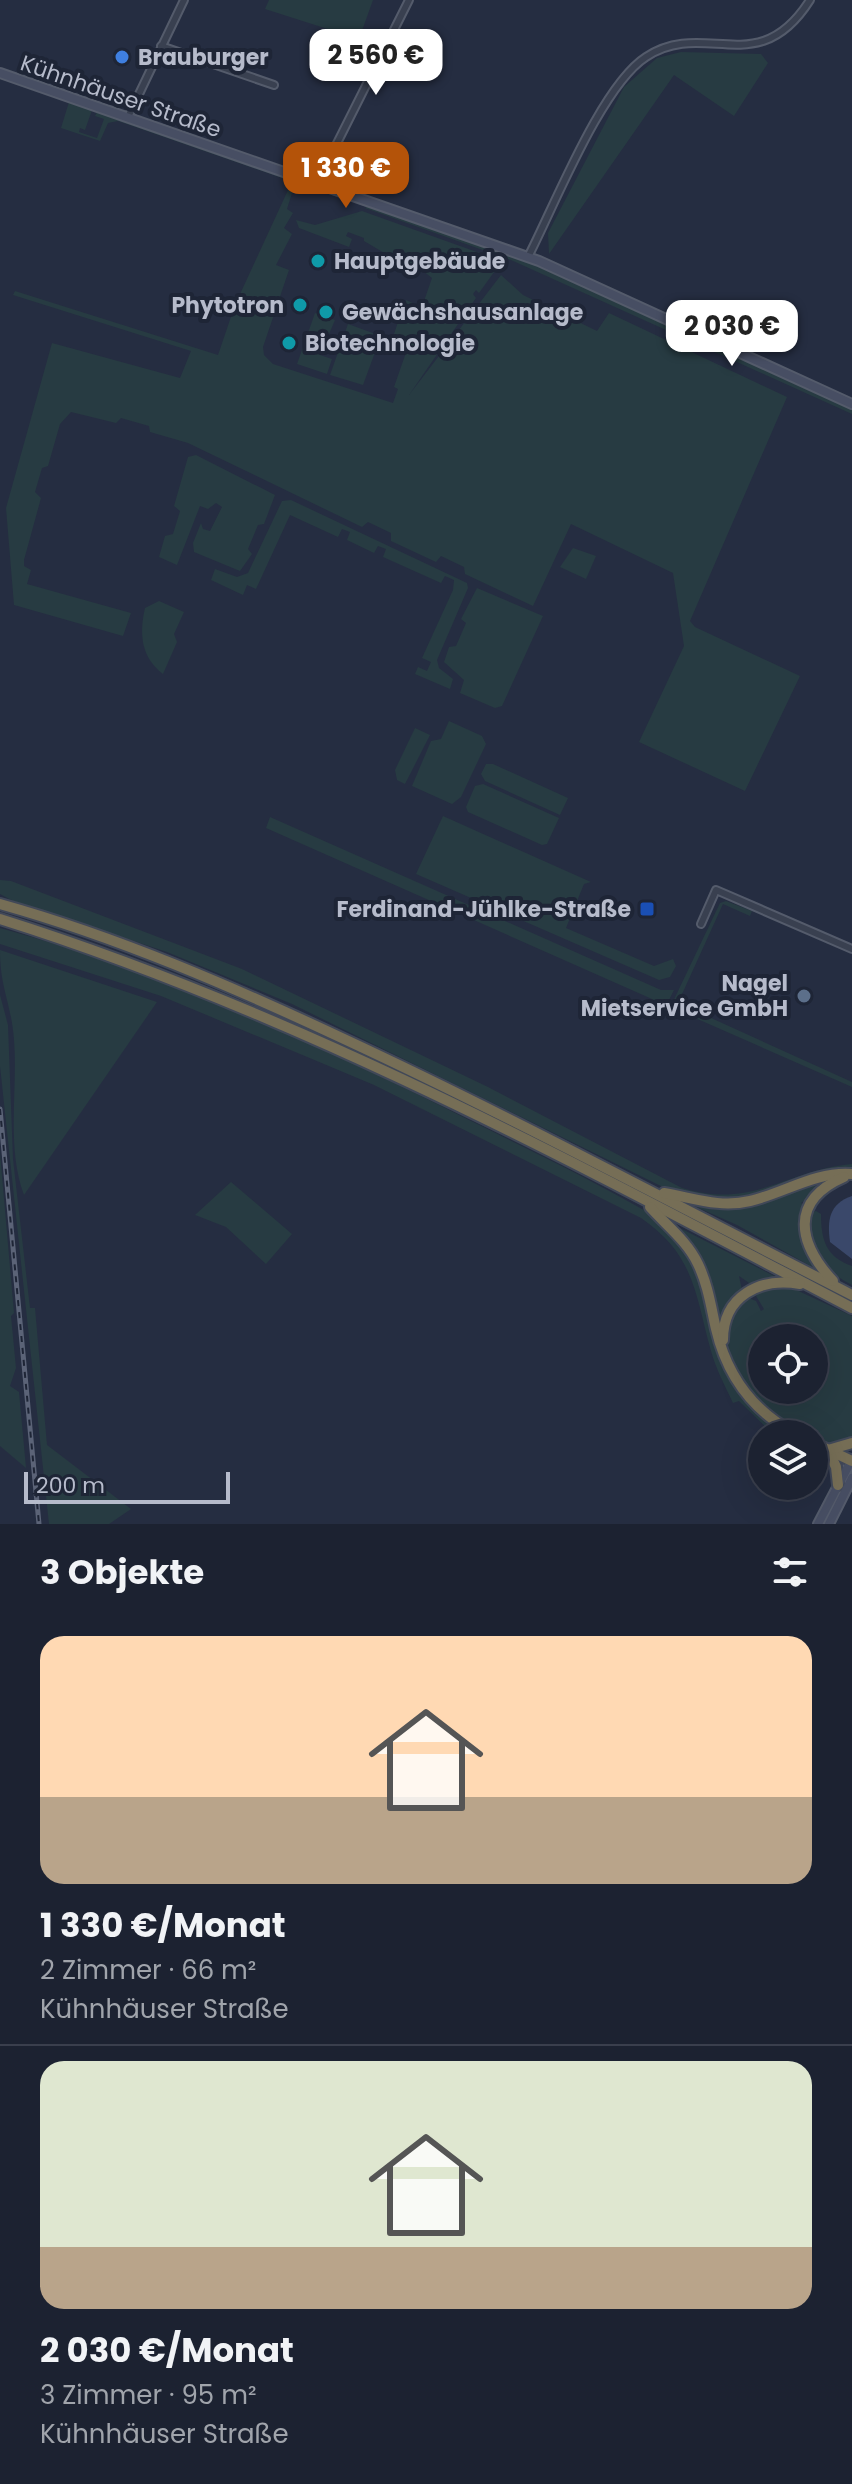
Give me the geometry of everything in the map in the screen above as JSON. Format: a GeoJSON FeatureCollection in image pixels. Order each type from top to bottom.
{"type":"FeatureCollection","features":[{"type":"Feature","properties":{"kind":"highway"},"geometry":{"type":"LineString","coordinates":[[5,905],[221,983],[421,1075],[852,1308]]}},
{"type":"Feature","properties":{"kind":"highway"},"geometry":{"type":"LineString","coordinates":[[0,919],[122,958],[307,1033],[852,1295]]}},
{"type":"Feature","properties":{"kind":"highway"},"geometry":{"type":"LineString","coordinates":[[647,1196],[704,1203],[735,1203],[821,1177],[851,1174]]}},
{"type":"Feature","properties":{"kind":"highway"},"geometry":{"type":"LineString","coordinates":[[839,1288],[812,1258],[804,1227],[807,1211],[816,1196],[851,1174]]}},
{"type":"Feature","properties":{"kind":"highway"},"geometry":{"type":"LineString","coordinates":[[647,1196],[698,1264],[724,1354],[736,1381],[756,1405],[777,1420]]}},
{"type":"Feature","properties":{"kind":"highway"},"geometry":{"type":"LineString","coordinates":[[724,1354],[726,1319],[746,1292],[771,1282],[810,1285]]}},
{"type":"Feature","properties":{"kind":"highway"},"geometry":{"type":"LineString","coordinates":[[828,1450],[852,1443]]}},
{"type":"Feature","properties":{"kind":"highway"},"geometry":{"type":"LineString","coordinates":[[828,1450],[852,1461]]}},
{"type":"Feature","properties":{"kind":"highway"},"geometry":{"type":"LineString","coordinates":[[828,1450],[836,1467],[838,1485]]}},
{"type":"Feature","properties":{"kind":"street"},"geometry":{"type":"LineString","coordinates":[[128,117],[184,0]]}},
{"type":"Feature","properties":{"kind":"street"},"geometry":{"type":"LineString","coordinates":[[317,183],[409,0]]}},
{"type":"Feature","properties":{"kind":"street"},"geometry":{"type":"LineString","coordinates":[[528,257],[556,193],[617,86],[643,59],[661,48],[684,43],[737,48],[753,45],[789,25],[810,0]]}},
{"type":"Feature","properties":{"kind":"street"},"geometry":{"type":"LineString","coordinates":[[161,46],[274,85]]}},
{"type":"Feature","properties":{"kind":"street","name":"Kühnhäuser Straße"},"geometry":{"type":"LineString","coordinates":[[0,73],[528,257],[852,404]]}},
{"type":"Feature","properties":{"kind":"street"},"geometry":{"type":"LineString","coordinates":[[701,924],[716,890],[852,949]]}},
{"type":"Feature","properties":{"kind":"street"},"geometry":{"type":"LineString","coordinates":[[818,1524],[852,1461]]}},
{"type":"Feature","properties":{"kind":"street"},"geometry":{"type":"LineString","coordinates":[[829,1524],[852,1478]]}},
{"type":"Feature","properties":{"kind":"shaded area"},"geometry":{"type":"Polygon","coordinates":[[[269,0],[373,0],[359,39],[265,9],[269,0]]]}},
{"type":"Feature","properties":{"kind":"shaded area"},"geometry":{"type":"Polygon","coordinates":[[[681,52],[761,54],[768,63],[734,116],[674,75],[549,254],[548,233],[624,87],[657,58],[681,52]]]}},
{"type":"Feature","properties":{"kind":"shaded area"},"geometry":{"type":"Polygon","coordinates":[[[69,102],[92,110],[85,130],[80,128],[79,132],[97,138],[104,119],[95,116],[97,112],[304,185],[304,191],[293,190],[287,209],[293,213],[284,228],[292,234],[276,265],[289,270],[263,347],[264,355],[273,364],[393,403],[398,389],[394,387],[410,341],[394,334],[400,316],[415,317],[402,310],[406,300],[417,305],[419,300],[424,301],[432,278],[413,263],[410,270],[377,258],[386,254],[364,241],[364,238],[348,232],[346,236],[352,239],[349,247],[299,228],[296,220],[315,225],[362,211],[502,261],[479,293],[476,290],[473,294],[476,298],[409,395],[501,275],[523,295],[597,331],[609,313],[787,397],[690,621],[695,627],[800,676],[745,791],[639,742],[684,646],[673,573],[571,524],[533,606],[465,574],[464,567],[441,556],[436,562],[391,541],[391,533],[368,522],[362,527],[188,443],[150,432],[149,426],[121,418],[116,423],[71,412],[60,424],[48,466],[42,468],[35,492],[41,498],[24,560],[24,566],[31,570],[27,584],[131,613],[123,636],[14,605],[6,508],[52,343],[180,378],[191,351],[13,295],[15,291],[218,355],[235,305],[289,188],[282,178],[118,121],[108,123],[100,141],[61,128],[69,102]]]}},
{"type":"Feature","properties":{"kind":"shaded area"},"geometry":{"type":"Polygon","coordinates":[[[370,205],[530,263],[852,407],[852,414],[511,260],[365,208],[370,205]]]}},
{"type":"Feature","properties":{"kind":"shaded area"},"geometry":{"type":"Polygon","coordinates":[[[315,313],[335,320],[320,355],[332,359],[327,374],[297,364],[315,313]]]}},
{"type":"Feature","properties":{"kind":"shaded area"},"geometry":{"type":"Polygon","coordinates":[[[348,324],[381,336],[363,385],[330,375],[348,324]]]}},
{"type":"Feature","properties":{"kind":"shaded area"},"geometry":{"type":"Polygon","coordinates":[[[196,455],[275,495],[264,524],[258,525],[248,549],[252,554],[240,571],[194,552],[193,543],[201,523],[203,529],[210,531],[222,507],[216,503],[208,509],[200,506],[177,565],[159,557],[165,536],[173,534],[180,511],[174,506],[188,457],[196,455]]]}},
{"type":"Feature","properties":{"kind":"shaded area"},"geometry":{"type":"Polygon","coordinates":[[[291,500],[467,583],[468,588],[437,660],[439,668],[453,679],[450,689],[415,674],[418,667],[427,671],[431,662],[422,658],[453,590],[454,580],[445,576],[441,583],[383,557],[386,549],[378,546],[374,553],[347,540],[350,532],[342,529],[338,537],[290,515],[256,589],[247,585],[243,595],[211,580],[215,569],[237,577],[248,573],[282,501],[291,500]]]}},
{"type":"Feature","properties":{"kind":"shaded area"},"geometry":{"type":"Polygon","coordinates":[[[573,548],[596,556],[586,579],[560,567],[573,548]]]}},
{"type":"Feature","properties":{"kind":"shaded area"},"geometry":{"type":"Polygon","coordinates":[[[477,588],[543,616],[502,706],[495,708],[460,693],[464,680],[444,662],[449,647],[456,646],[466,623],[461,619],[477,588]]]}},
{"type":"Feature","properties":{"kind":"shaded area"},"geometry":{"type":"Polygon","coordinates":[[[159,601],[184,612],[174,634],[177,642],[163,674],[146,653],[142,636],[145,608],[159,601]]]}},
{"type":"Feature","properties":{"kind":"shaded area"},"geometry":{"type":"Polygon","coordinates":[[[449,721],[482,736],[486,744],[461,797],[452,804],[412,786],[431,741],[441,739],[449,721]]]}},
{"type":"Feature","properties":{"kind":"shaded area"},"geometry":{"type":"Polygon","coordinates":[[[415,728],[430,735],[405,784],[397,780],[395,770],[415,728]]]}},
{"type":"Feature","properties":{"kind":"shaded area"},"geometry":{"type":"Polygon","coordinates":[[[486,764],[493,764],[568,798],[560,815],[485,781],[481,774],[486,764]]]}},
{"type":"Feature","properties":{"kind":"shaded area"},"geometry":{"type":"Polygon","coordinates":[[[483,784],[559,818],[547,844],[542,845],[468,812],[466,807],[475,786],[483,784]]]}},
{"type":"Feature","properties":{"kind":"shaded area"},"geometry":{"type":"Polygon","coordinates":[[[443,816],[591,882],[584,884],[566,928],[654,966],[673,959],[676,966],[670,977],[659,980],[416,874],[443,816]]]}},
{"type":"Feature","properties":{"kind":"shaded area"},"geometry":{"type":"Polygon","coordinates":[[[270,817],[661,990],[674,990],[669,1000],[661,1003],[266,828],[270,817]]]}},
{"type":"Feature","properties":{"kind":"shaded area"},"geometry":{"type":"Polygon","coordinates":[[[0,880],[11,881],[242,969],[488,1087],[682,1188],[707,1194],[750,1192],[829,1168],[852,1164],[852,1169],[731,1200],[673,1192],[292,1004],[167,952],[13,901],[0,894],[0,880]]]}},
{"type":"Feature","properties":{"kind":"shaded area"},"geometry":{"type":"Polygon","coordinates":[[[726,901],[752,911],[750,916],[723,904],[678,1003],[852,1082],[852,1087],[677,1010],[669,1010],[720,903],[726,901]]]}},
{"type":"Feature","properties":{"kind":"shaded area"},"geometry":{"type":"Polygon","coordinates":[[[0,928],[118,965],[235,1010],[407,1089],[651,1214],[677,1237],[699,1273],[719,1352],[748,1393],[748,1404],[756,1404],[767,1420],[759,1420],[739,1401],[733,1403],[713,1358],[696,1294],[683,1261],[659,1232],[641,1218],[374,1085],[161,996],[0,944],[0,928]]]}},
{"type":"Feature","properties":{"kind":"shaded area"},"geometry":{"type":"Polygon","coordinates":[[[0,950],[157,1002],[24,1195],[15,1153],[14,1044],[2,980],[0,950]]]}},
{"type":"Feature","properties":{"kind":"shaded area"},"geometry":{"type":"Polygon","coordinates":[[[0,995],[8,1025],[13,1159],[30,1308],[35,1308],[47,1445],[131,1509],[109,1524],[49,1524],[0,1066],[0,995]]]}},
{"type":"Feature","properties":{"kind":"shaded area"},"geometry":{"type":"Polygon","coordinates":[[[0,1153],[14,1313],[11,1316],[16,1368],[10,1386],[19,1392],[26,1468],[0,1446],[0,1153]]]}},
{"type":"Feature","properties":{"kind":"shaded area"},"geometry":{"type":"Polygon","coordinates":[[[829,1181],[801,1203],[805,1206],[802,1242],[814,1268],[737,1225],[692,1205],[710,1207],[829,1181]]]}},
{"type":"Feature","properties":{"kind":"shaded area"},"geometry":{"type":"Polygon","coordinates":[[[231,1182],[292,1234],[266,1264],[226,1227],[195,1215],[231,1182]]]}},
{"type":"Feature","properties":{"kind":"shaded area"},"geometry":{"type":"Polygon","coordinates":[[[816,1211],[821,1214],[827,1246],[836,1258],[852,1266],[852,1285],[830,1272],[813,1248],[810,1213],[816,1211]]]}},
{"type":"Feature","properties":{"kind":"shaded area"},"geometry":{"type":"Polygon","coordinates":[[[674,1225],[780,1279],[752,1285],[739,1276],[742,1290],[721,1328],[713,1293],[674,1225]]]}},
{"type":"Feature","properties":{"kind":"shaded area"},"geometry":{"type":"Polygon","coordinates":[[[790,1287],[852,1316],[852,1440],[831,1443],[828,1442],[828,1420],[785,1420],[762,1404],[828,1404],[828,1324],[748,1324],[748,1390],[742,1384],[727,1353],[726,1336],[728,1324],[746,1297],[756,1301],[761,1311],[764,1309],[756,1296],[759,1289],[790,1287]]]}},
{"type":"Feature","properties":{"kind":"water"},"geometry":{"type":"Polygon","coordinates":[[[852,1196],[852,1259],[830,1242],[829,1227],[834,1208],[852,1196]]]}},
{"type":"Feature","properties":{"kind":"railway"},"geometry":{"type":"LineString","coordinates":[[0,1109],[39,1524]]}},
{"type":"Feature","properties":{"kind":"place","name":"Brauburger"},"geometry":{"type":"Point","coordinates":[122,57]}},
{"type":"Feature","properties":{"kind":"place","name":"Hauptgebäude"},"geometry":{"type":"Point","coordinates":[318,261]}},
{"type":"Feature","properties":{"kind":"place","name":"Phytotron"},"geometry":{"type":"Point","coordinates":[300,305]}},
{"type":"Feature","properties":{"kind":"place","name":"Gewächshausanlage"},"geometry":{"type":"Point","coordinates":[326,312]}},
{"type":"Feature","properties":{"kind":"place","name":"Biotechnologie"},"geometry":{"type":"Point","coordinates":[289,343]}},
{"type":"Feature","properties":{"kind":"place","name":"Ferdinand-Jühlke-Straße"},"geometry":{"type":"Point","coordinates":[647,909]}},
{"type":"Feature","properties":{"kind":"place","name":"Nagel Mietservice GmbH"},"geometry":{"type":"Point","coordinates":[804,996]}}]}
